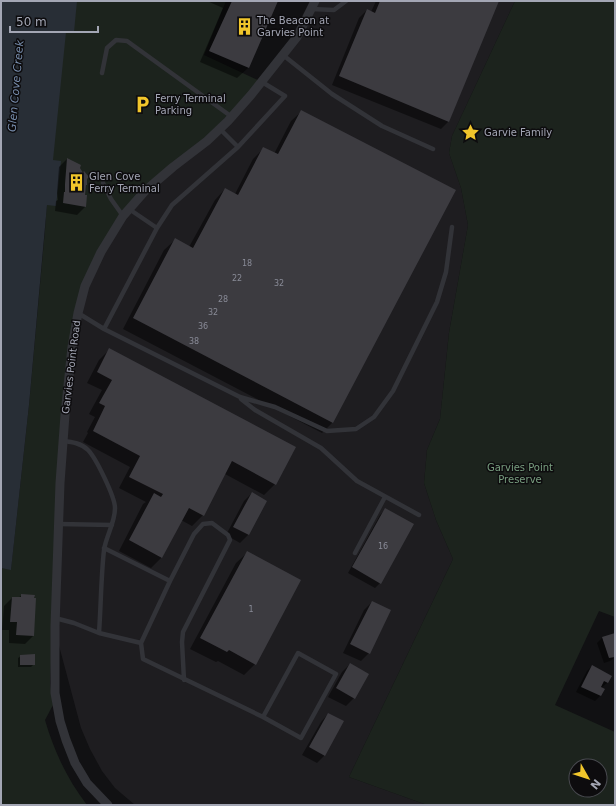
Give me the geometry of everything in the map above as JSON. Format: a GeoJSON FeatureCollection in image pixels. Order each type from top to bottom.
{"type":"FeatureCollection","features":[{"type":"Feature","properties":{"kind":"street","name":"Garvies Point Road"},"geometry":{"type":"LineString","coordinates":[[108,805],[87,783],[75,763],[60,721],[56,692],[55,618],[63,441],[72,347],[78,313],[85,286],[101,252],[123,216],[145,191],[173,167],[207,142],[232,117],[262,82],[297,37],[313,5]]}},
{"type":"Feature","properties":{"kind":"lane"},"geometry":{"type":"LineString","coordinates":[[313,5],[334,10],[346,1]]}},
{"type":"Feature","properties":{"kind":"lane"},"geometry":{"type":"LineString","coordinates":[[102,73],[107,48],[116,40],[124,40],[232,117]]}},
{"type":"Feature","properties":{"kind":"lane"},"geometry":{"type":"LineString","coordinates":[[283,55],[332,94],[382,126],[433,149]]}},
{"type":"Feature","properties":{"kind":"lane"},"geometry":{"type":"LineString","coordinates":[[104,328],[157,228],[172,206],[238,147],[285,96],[262,82]]}},
{"type":"Feature","properties":{"kind":"lane"},"geometry":{"type":"LineString","coordinates":[[220,129],[238,147]]}},
{"type":"Feature","properties":{"kind":"lane"},"geometry":{"type":"LineString","coordinates":[[103,183],[111,199],[123,216]]}},
{"type":"Feature","properties":{"kind":"lane"},"geometry":{"type":"LineString","coordinates":[[130,208],[157,228]]}},
{"type":"Feature","properties":{"kind":"lane"},"geometry":{"type":"LineString","coordinates":[[240,398],[275,407],[327,431],[356,429],[374,417],[393,391],[437,302],[446,272],[452,227]]}},
{"type":"Feature","properties":{"kind":"lane"},"geometry":{"type":"LineString","coordinates":[[78,313],[104,328],[240,398],[255,410],[321,448],[357,481],[419,516]]}},
{"type":"Feature","properties":{"kind":"lane"},"geometry":{"type":"LineString","coordinates":[[63,441],[77,443],[89,451],[114,498],[115,508],[112,525],[104,548],[99,633]]}},
{"type":"Feature","properties":{"kind":"lane"},"geometry":{"type":"LineString","coordinates":[[355,553],[385,497]]}},
{"type":"Feature","properties":{"kind":"lane"},"geometry":{"type":"LineString","coordinates":[[184,680],[182,642],[183,632],[230,540],[228,535],[212,523],[203,524],[194,534],[170,581],[141,643],[143,659],[184,680],[263,717],[301,738],[336,674],[298,653],[263,717]]}},
{"type":"Feature","properties":{"kind":"lane"},"geometry":{"type":"LineString","coordinates":[[59,524],[112,525]]}},
{"type":"Feature","properties":{"kind":"lane"},"geometry":{"type":"LineString","coordinates":[[104,548],[170,581]]}},
{"type":"Feature","properties":{"kind":"lane"},"geometry":{"type":"LineString","coordinates":[[55,618],[74,623],[99,633],[141,643]]}},
{"type":"Feature","properties":{"kind":"shaded area"},"geometry":{"type":"Polygon","coordinates":[[[316,1],[515,1],[452,136],[449,153],[461,188],[468,225],[449,333],[440,419],[427,450],[424,483],[436,520],[453,559],[349,777],[427,805],[135,805],[115,788],[102,771],[90,749],[81,728],[53,623],[73,347],[91,276],[124,217],[148,192],[192,154],[298,37],[316,1]]]}},
{"type":"Feature","properties":{"kind":"green space"},"geometry":{"type":"Polygon","coordinates":[[[68,1],[226,1],[204,55],[262,82],[124,217],[91,276],[73,347],[53,623],[50,683],[53,705],[45,720],[62,764],[73,785],[87,805],[1,805],[1,568],[11,569],[29,405],[45,230],[59,23],[68,1]]]}},
{"type":"Feature","properties":{"kind":"green space","name":"Garvies Point Preserve"},"geometry":{"type":"Polygon","coordinates":[[[515,1],[615,1],[615,617],[599,611],[555,705],[615,732],[615,805],[427,805],[349,777],[453,559],[436,520],[424,483],[427,450],[440,419],[449,333],[468,225],[461,188],[449,153],[452,136],[515,1]]]}},
{"type":"Feature","properties":{"kind":"water","name":"Glen Cove Creek"},"geometry":{"type":"Polygon","coordinates":[[[1,1],[77,1],[74,32],[66,32],[53,160],[61,161],[56,206],[47,205],[29,405],[11,570],[1,568],[1,1]]]}},
{"type":"Feature","properties":{"kind":"building","name":"The Beacon at Garvies Point"},"geometry":{"type":"Polygon","coordinates":[[[232,1],[278,1],[249,68],[209,51],[232,1]]]}},
{"type":"Feature","properties":{"kind":"building"},"geometry":{"type":"Polygon","coordinates":[[[380,1],[499,1],[449,122],[339,76],[367,9],[375,13],[380,1]]]}},
{"type":"Feature","properties":{"kind":"building"},"geometry":{"type":"Polygon","coordinates":[[[301,110],[456,190],[333,423],[133,318],[175,238],[193,248],[225,188],[238,195],[263,147],[278,154],[301,110]]]}},
{"type":"Feature","properties":{"kind":"building","name":"Glen Cove Ferry Terminal"},"geometry":{"type":"Polygon","coordinates":[[[67,158],[81,165],[80,168],[83,173],[84,171],[89,177],[87,179],[85,195],[87,195],[86,207],[63,203],[67,158]]]}},
{"type":"Feature","properties":{"kind":"building"},"geometry":{"type":"Polygon","coordinates":[[[109,348],[296,447],[276,485],[232,461],[204,516],[189,508],[162,558],[129,540],[154,493],[161,497],[163,494],[129,477],[140,456],[93,431],[105,406],[99,403],[112,380],[97,372],[109,348]]]}},
{"type":"Feature","properties":{"kind":"building"},"geometry":{"type":"Polygon","coordinates":[[[252,492],[267,501],[249,535],[233,527],[252,492]]]}},
{"type":"Feature","properties":{"kind":"building"},"geometry":{"type":"Polygon","coordinates":[[[385,508],[414,524],[381,584],[352,567],[385,508]]]}},
{"type":"Feature","properties":{"kind":"building"},"geometry":{"type":"Polygon","coordinates":[[[247,551],[301,580],[256,665],[229,650],[227,652],[200,638],[247,551]]]}},
{"type":"Feature","properties":{"kind":"building"},"geometry":{"type":"Polygon","coordinates":[[[21,594],[35,595],[34,598],[36,598],[34,636],[16,635],[17,622],[10,622],[12,597],[21,597],[21,594]]]}},
{"type":"Feature","properties":{"kind":"building"},"geometry":{"type":"Polygon","coordinates":[[[372,601],[391,610],[370,654],[350,644],[372,601]]]}},
{"type":"Feature","properties":{"kind":"building"},"geometry":{"type":"Polygon","coordinates":[[[615,633],[615,657],[609,658],[602,637],[615,633]]]}},
{"type":"Feature","properties":{"kind":"building"},"geometry":{"type":"Polygon","coordinates":[[[35,654],[35,665],[20,665],[20,655],[35,654]]]}},
{"type":"Feature","properties":{"kind":"building"},"geometry":{"type":"Polygon","coordinates":[[[350,663],[369,674],[355,699],[336,688],[350,663]]]}},
{"type":"Feature","properties":{"kind":"building"},"geometry":{"type":"Polygon","coordinates":[[[592,665],[612,676],[608,683],[604,681],[601,687],[605,689],[601,696],[581,687],[592,665]]]}},
{"type":"Feature","properties":{"kind":"building"},"geometry":{"type":"Polygon","coordinates":[[[328,713],[344,721],[325,756],[309,747],[328,713]]]}},
{"type":"Feature","properties":{"kind":"place","name":"The Beacon at Garvies Point"},"geometry":{"type":"Point","coordinates":[244,26]}},
{"type":"Feature","properties":{"kind":"place","name":"Ferry Terminal Parking"},"geometry":{"type":"Point","coordinates":[142,104]}},
{"type":"Feature","properties":{"kind":"place","name":"Garvie Family"},"geometry":{"type":"Point","coordinates":[471,132]}},
{"type":"Feature","properties":{"kind":"place","name":"Glen Cove Ferry Terminal"},"geometry":{"type":"Point","coordinates":[76,182]}}]}
